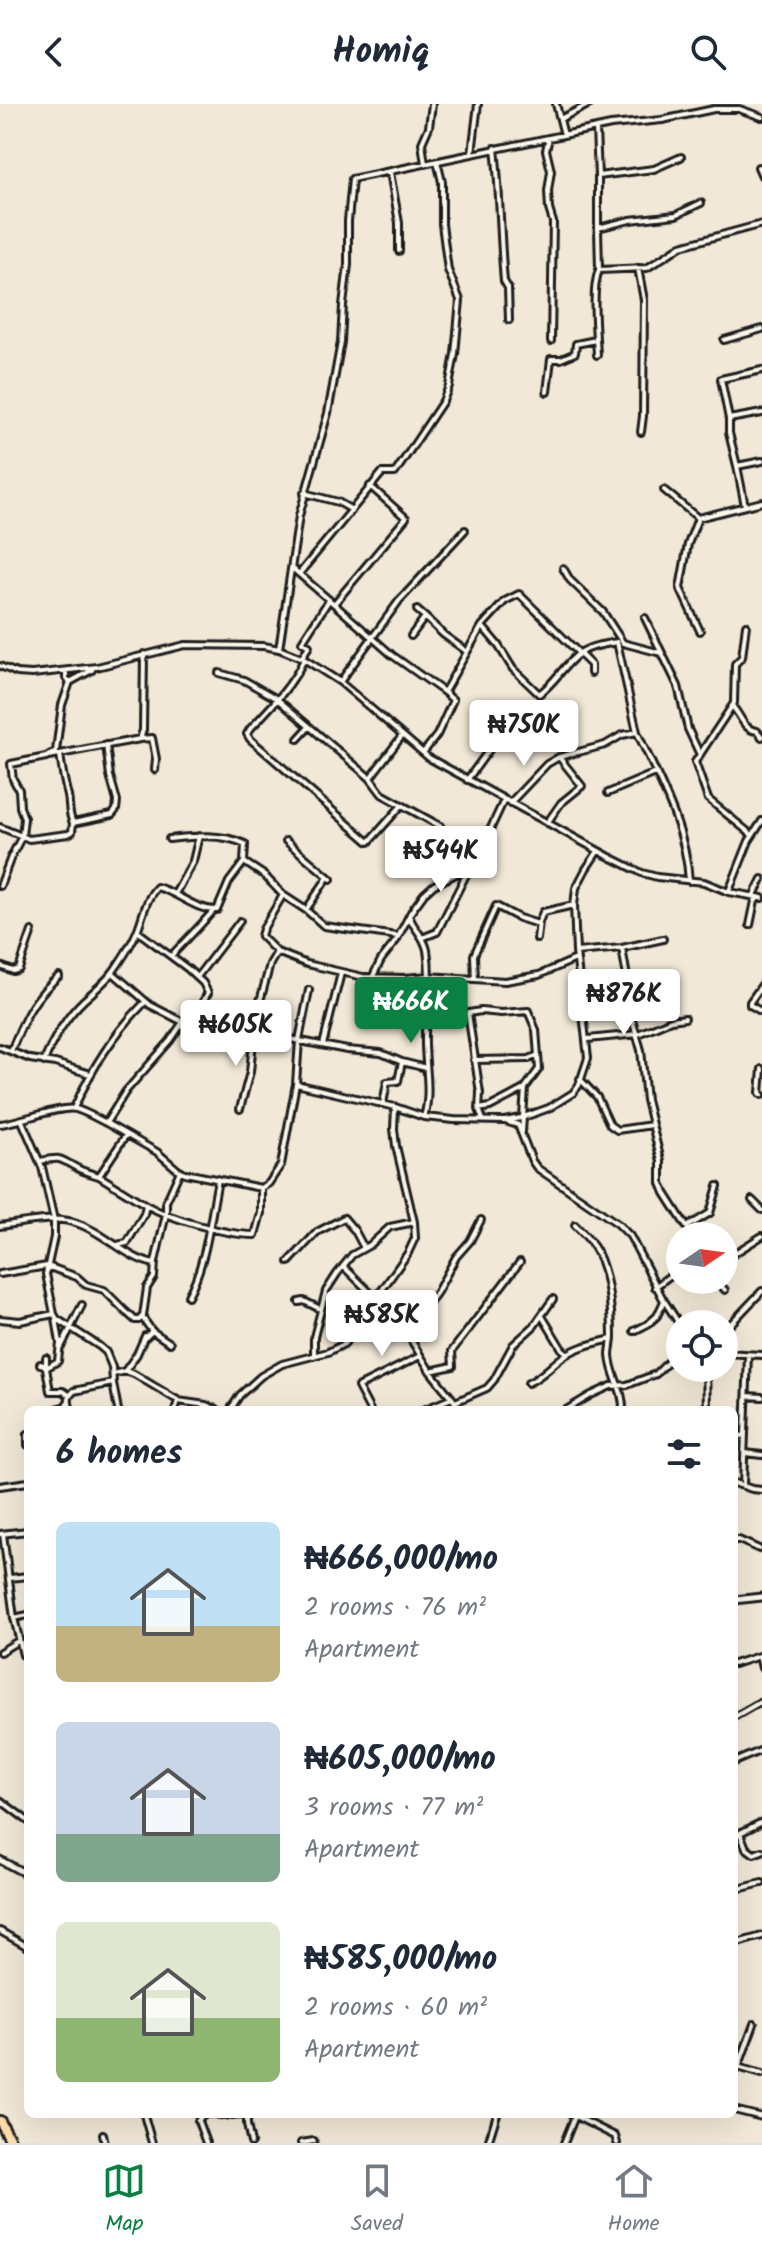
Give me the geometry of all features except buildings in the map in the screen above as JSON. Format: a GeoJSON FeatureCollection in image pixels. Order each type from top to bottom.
{"type":"FeatureCollection","features":[{"type":"Feature","properties":{"kind":"highway"},"geometry":{"type":"LineString","coordinates":[[0,2121],[12,2143]]}},
{"type":"Feature","properties":{"kind":"street"},"geometry":{"type":"LineString","coordinates":[[425,164],[422,143],[429,127],[432,104]]}},
{"type":"Feature","properties":{"kind":"street"},"geometry":{"type":"LineString","coordinates":[[472,153],[478,104]]}},
{"type":"Feature","properties":{"kind":"street"},"geometry":{"type":"LineString","coordinates":[[556,104],[564,135]]}},
{"type":"Feature","properties":{"kind":"street"},"geometry":{"type":"LineString","coordinates":[[560,119],[590,104]]}},
{"type":"Feature","properties":{"kind":"street"},"geometry":{"type":"LineString","coordinates":[[279,649],[304,493],[328,413],[341,342],[352,179],[494,147],[726,107],[762,117]]}},
{"type":"Feature","properties":{"kind":"street"},"geometry":{"type":"LineString","coordinates":[[596,129],[597,355]]}},
{"type":"Feature","properties":{"kind":"street"},"geometry":{"type":"LineString","coordinates":[[549,138],[546,150],[551,171],[548,191],[553,222],[551,341]]}},
{"type":"Feature","properties":{"kind":"street"},"geometry":{"type":"LineString","coordinates":[[494,147],[509,320]]}},
{"type":"Feature","properties":{"kind":"street"},"geometry":{"type":"LineString","coordinates":[[598,176],[654,169],[681,157]]}},
{"type":"Feature","properties":{"kind":"street"},"geometry":{"type":"LineString","coordinates":[[299,574],[382,473],[395,473],[443,401],[455,354],[460,300],[448,270],[442,224],[442,182],[437,161]]}},
{"type":"Feature","properties":{"kind":"street"},"geometry":{"type":"LineString","coordinates":[[758,167],[762,176]]}},
{"type":"Feature","properties":{"kind":"street"},"geometry":{"type":"LineString","coordinates":[[390,172],[399,223],[399,251]]}},
{"type":"Feature","properties":{"kind":"street"},"geometry":{"type":"LineString","coordinates":[[598,228],[630,220],[676,215],[701,203]]}},
{"type":"Feature","properties":{"kind":"street"},"geometry":{"type":"LineString","coordinates":[[599,270],[647,268],[681,246],[762,224]]}},
{"type":"Feature","properties":{"kind":"street"},"geometry":{"type":"LineString","coordinates":[[638,268],[644,300],[641,432]]}},
{"type":"Feature","properties":{"kind":"street"},"geometry":{"type":"LineString","coordinates":[[724,340],[762,329]]}},
{"type":"Feature","properties":{"kind":"street"},"geometry":{"type":"LineString","coordinates":[[547,392],[551,359],[561,359],[575,353],[576,344],[596,340]]}},
{"type":"Feature","properties":{"kind":"street"},"geometry":{"type":"LineString","coordinates":[[745,506],[721,379],[762,370]]}},
{"type":"Feature","properties":{"kind":"street"},"geometry":{"type":"LineString","coordinates":[[729,419],[762,413]]}},
{"type":"Feature","properties":{"kind":"street"},"geometry":{"type":"LineString","coordinates":[[737,466],[762,461]]}},
{"type":"Feature","properties":{"kind":"street"},"geometry":{"type":"LineString","coordinates":[[334,604],[406,518],[370,486]]}},
{"type":"Feature","properties":{"kind":"street"},"geometry":{"type":"LineString","coordinates":[[664,490],[698,518]]}},
{"type":"Feature","properties":{"kind":"street"},"geometry":{"type":"LineString","coordinates":[[304,493],[338,502],[352,510]]}},
{"type":"Feature","properties":{"kind":"street"},"geometry":{"type":"LineString","coordinates":[[698,518],[761,503],[762,510]]}},
{"type":"Feature","properties":{"kind":"street"},"geometry":{"type":"LineString","coordinates":[[698,518],[688,544],[680,588],[700,631]]}},
{"type":"Feature","properties":{"kind":"street"},"geometry":{"type":"LineString","coordinates":[[340,682],[399,601],[465,530]]}},
{"type":"Feature","properties":{"kind":"street"},"geometry":{"type":"LineString","coordinates":[[292,568],[392,655],[453,700],[437,735],[423,753]]}},
{"type":"Feature","properties":{"kind":"street"},"geometry":{"type":"LineString","coordinates":[[563,568],[570,580],[603,612],[620,643],[637,732],[679,824],[688,857],[689,881]]}},
{"type":"Feature","properties":{"kind":"street"},"geometry":{"type":"LineString","coordinates":[[444,692],[482,626],[505,601],[519,594],[591,665],[591,673]]}},
{"type":"Feature","properties":{"kind":"street"},"geometry":{"type":"LineString","coordinates":[[329,600],[302,642],[309,646],[299,671],[247,734],[369,842],[402,805]]}},
{"type":"Feature","properties":{"kind":"street"},"geometry":{"type":"LineString","coordinates":[[417,610],[466,651]]}},
{"type":"Feature","properties":{"kind":"street"},"geometry":{"type":"LineString","coordinates":[[411,636],[425,617]]}},
{"type":"Feature","properties":{"kind":"street"},"geometry":{"type":"LineString","coordinates":[[645,618],[678,686],[688,729],[700,755]]}},
{"type":"Feature","properties":{"kind":"street"},"geometry":{"type":"LineString","coordinates":[[746,625],[742,657],[735,664],[734,703],[695,762],[708,799],[752,835]]}},
{"type":"Feature","properties":{"kind":"street"},"geometry":{"type":"LineString","coordinates":[[482,626],[513,669],[539,694],[580,653],[596,646],[620,643],[663,653]]}},
{"type":"Feature","properties":{"kind":"street"},"geometry":{"type":"LineString","coordinates":[[0,666],[17,673],[66,671],[201,643],[279,649],[303,658],[340,682],[423,753],[598,851],[642,873],[704,882],[729,892],[758,897]]}},
{"type":"Feature","properties":{"kind":"street"},"geometry":{"type":"LineString","coordinates":[[140,739],[143,730],[144,654]]}},
{"type":"Feature","properties":{"kind":"street"},"geometry":{"type":"LineString","coordinates":[[46,757],[56,751],[62,705],[70,682],[97,667]]}},
{"type":"Feature","properties":{"kind":"street"},"geometry":{"type":"LineString","coordinates":[[66,671],[70,682]]}},
{"type":"Feature","properties":{"kind":"street"},"geometry":{"type":"LineString","coordinates":[[219,673],[244,680],[277,699],[370,778],[382,794],[440,826]]}},
{"type":"Feature","properties":{"kind":"street"},"geometry":{"type":"LineString","coordinates":[[732,706],[739,713],[744,726],[757,731],[762,737]]}},
{"type":"Feature","properties":{"kind":"street"},"geometry":{"type":"LineString","coordinates":[[298,739],[309,727]]}},
{"type":"Feature","properties":{"kind":"street"},"geometry":{"type":"LineString","coordinates":[[510,804],[547,764],[559,757],[605,745],[622,735],[637,732]]}},
{"type":"Feature","properties":{"kind":"street"},"geometry":{"type":"LineString","coordinates":[[467,780],[500,735]]}},
{"type":"Feature","properties":{"kind":"street"},"geometry":{"type":"LineString","coordinates":[[370,778],[402,736]]}},
{"type":"Feature","properties":{"kind":"street"},"geometry":{"type":"LineString","coordinates":[[0,886],[22,836],[24,818],[11,764],[152,738],[155,770]]}},
{"type":"Feature","properties":{"kind":"street"},"geometry":{"type":"LineString","coordinates":[[73,823],[112,815],[116,810],[106,745]]}},
{"type":"Feature","properties":{"kind":"street"},"geometry":{"type":"LineString","coordinates":[[0,827],[29,839],[68,834],[74,828],[68,814],[60,754]]}},
{"type":"Feature","properties":{"kind":"street"},"geometry":{"type":"LineString","coordinates":[[547,823],[561,803],[582,786],[559,757]]}},
{"type":"Feature","properties":{"kind":"street"},"geometry":{"type":"LineString","coordinates":[[608,793],[655,773]]}},
{"type":"Feature","properties":{"kind":"street"},"geometry":{"type":"LineString","coordinates":[[422,938],[437,932],[479,855],[504,800]]}},
{"type":"Feature","properties":{"kind":"street"},"geometry":{"type":"LineString","coordinates":[[729,892],[752,835],[762,821]]}},
{"type":"Feature","properties":{"kind":"street"},"geometry":{"type":"LineString","coordinates":[[175,894],[193,861],[199,836]]}},
{"type":"Feature","properties":{"kind":"street"},"geometry":{"type":"LineString","coordinates":[[169,839],[214,836],[245,844],[244,862],[229,882],[217,910],[173,954]]}},
{"type":"Feature","properties":{"kind":"street"},"geometry":{"type":"LineString","coordinates":[[286,841],[330,878],[306,910]]}},
{"type":"Feature","properties":{"kind":"street"},"geometry":{"type":"LineString","coordinates":[[296,1084],[395,1107],[424,1117],[454,1120],[505,1121],[521,1118],[549,1108],[573,1093],[588,1058],[576,959],[574,905],[576,888],[598,851]]}},
{"type":"Feature","properties":{"kind":"street"},"geometry":{"type":"LineString","coordinates":[[244,862],[324,926],[397,936]]}},
{"type":"Feature","properties":{"kind":"street"},"geometry":{"type":"LineString","coordinates":[[373,977],[411,912],[434,885],[471,865]]}},
{"type":"Feature","properties":{"kind":"street"},"geometry":{"type":"LineString","coordinates":[[750,925],[762,879]]}},
{"type":"Feature","properties":{"kind":"street"},"geometry":{"type":"LineString","coordinates":[[44,1062],[62,1027],[81,1003],[113,973],[137,931],[154,890],[160,887],[193,906],[214,910]]}},
{"type":"Feature","properties":{"kind":"street"},"geometry":{"type":"LineString","coordinates":[[283,895],[261,935],[277,952],[341,973],[373,977],[428,976],[505,981],[529,977],[576,959]]}},
{"type":"Feature","properties":{"kind":"street"},"geometry":{"type":"LineString","coordinates":[[537,939],[538,924],[546,910],[574,905]]}},
{"type":"Feature","properties":{"kind":"street"},"geometry":{"type":"LineString","coordinates":[[475,979],[474,955],[496,906],[538,924]]}},
{"type":"Feature","properties":{"kind":"street"},"geometry":{"type":"LineString","coordinates":[[202,908],[206,920]]}},
{"type":"Feature","properties":{"kind":"street"},"geometry":{"type":"LineString","coordinates":[[411,912],[409,918],[427,952],[428,1105],[424,1117]]}},
{"type":"Feature","properties":{"kind":"street"},"geometry":{"type":"LineString","coordinates":[[197,977],[240,921]]}},
{"type":"Feature","properties":{"kind":"street"},"geometry":{"type":"LineString","coordinates":[[0,966],[13,971],[19,969],[32,931]]}},
{"type":"Feature","properties":{"kind":"street"},"geometry":{"type":"LineString","coordinates":[[137,931],[180,962],[197,977],[208,993],[191,1022]]}},
{"type":"Feature","properties":{"kind":"street"},"geometry":{"type":"LineString","coordinates":[[576,952],[622,948],[663,939]]}},
{"type":"Feature","properties":{"kind":"street"},"geometry":{"type":"LineString","coordinates":[[622,948],[628,983],[627,1002],[638,1034],[646,1100],[661,1161],[661,1183],[684,1222]]}},
{"type":"Feature","properties":{"kind":"street"},"geometry":{"type":"LineString","coordinates":[[240,1109],[250,1072],[259,1005],[270,964],[277,952]]}},
{"type":"Feature","properties":{"kind":"street"},"geometry":{"type":"LineString","coordinates":[[113,973],[145,1002],[183,1022],[381,1053],[426,1068]]}},
{"type":"Feature","properties":{"kind":"street"},"geometry":{"type":"LineString","coordinates":[[323,1045],[341,973]]}},
{"type":"Feature","properties":{"kind":"street"},"geometry":{"type":"LineString","coordinates":[[11,1051],[27,1011],[41,991],[59,976]]}},
{"type":"Feature","properties":{"kind":"street"},"geometry":{"type":"LineString","coordinates":[[762,985],[750,1002],[762,1012]]}},
{"type":"Feature","properties":{"kind":"street"},"geometry":{"type":"LineString","coordinates":[[0,1124],[74,1108],[157,1152],[180,1171],[261,1188],[269,1183],[281,1165],[309,990]]}},
{"type":"Feature","properties":{"kind":"street"},"geometry":{"type":"LineString","coordinates":[[74,1108],[90,1074],[121,1027],[145,1002]]}},
{"type":"Feature","properties":{"kind":"street"},"geometry":{"type":"LineString","coordinates":[[384,1016],[426,1022],[468,1013],[528,1011],[536,1030],[539,1069],[525,1088],[490,1107],[479,1109]]}},
{"type":"Feature","properties":{"kind":"street"},"geometry":{"type":"LineString","coordinates":[[468,1013],[480,1093],[479,1109],[483,1120]]}},
{"type":"Feature","properties":{"kind":"street"},"geometry":{"type":"LineString","coordinates":[[587,1039],[638,1034],[671,1020],[685,1018]]}},
{"type":"Feature","properties":{"kind":"street"},"geometry":{"type":"LineString","coordinates":[[106,1123],[126,1091],[183,1022]]}},
{"type":"Feature","properties":{"kind":"street"},"geometry":{"type":"LineString","coordinates":[[0,1047],[90,1074]]}},
{"type":"Feature","properties":{"kind":"street"},"geometry":{"type":"LineString","coordinates":[[474,1060],[529,1059],[538,1055]]}},
{"type":"Feature","properties":{"kind":"street"},"geometry":{"type":"LineString","coordinates":[[383,1104],[386,1084],[398,1081],[402,1062]]}},
{"type":"Feature","properties":{"kind":"street"},"geometry":{"type":"LineString","coordinates":[[762,1069],[762,1095]]}},
{"type":"Feature","properties":{"kind":"street"},"geometry":{"type":"LineString","coordinates":[[580,1079],[597,1097],[610,1125],[617,1130],[652,1125]]}},
{"type":"Feature","properties":{"kind":"street"},"geometry":{"type":"LineString","coordinates":[[522,1135],[525,1088]]}},
{"type":"Feature","properties":{"kind":"street"},"geometry":{"type":"LineString","coordinates":[[233,1406],[261,1376],[282,1364],[344,1344],[408,1253],[415,1238],[414,1222],[396,1146],[395,1107]]}},
{"type":"Feature","properties":{"kind":"street"},"geometry":{"type":"LineString","coordinates":[[22,1121],[40,1161],[54,1220],[47,1285],[60,1349],[58,1361],[46,1368]]}},
{"type":"Feature","properties":{"kind":"street"},"geometry":{"type":"LineString","coordinates":[[505,1121],[518,1125],[537,1168],[618,1224],[630,1236],[670,1310]]}},
{"type":"Feature","properties":{"kind":"street"},"geometry":{"type":"LineString","coordinates":[[99,1176],[126,1135]]}},
{"type":"Feature","properties":{"kind":"street"},"geometry":{"type":"LineString","coordinates":[[40,1161],[64,1159],[166,1216],[229,1232],[255,1235],[261,1213],[261,1188]]}},
{"type":"Feature","properties":{"kind":"street"},"geometry":{"type":"LineString","coordinates":[[170,1343],[152,1331],[142,1317],[147,1288],[154,1277],[166,1202],[180,1171]]}},
{"type":"Feature","properties":{"kind":"street"},"geometry":{"type":"LineString","coordinates":[[188,1296],[197,1278],[218,1180]]}},
{"type":"Feature","properties":{"kind":"street"},"geometry":{"type":"LineString","coordinates":[[695,1222],[710,1213],[718,1186]]}},
{"type":"Feature","properties":{"kind":"street"},"geometry":{"type":"LineString","coordinates":[[752,1200],[762,1210]]}},
{"type":"Feature","properties":{"kind":"street"},"geometry":{"type":"LineString","coordinates":[[117,1245],[127,1243],[146,1205]]}},
{"type":"Feature","properties":{"kind":"street"},"geometry":{"type":"LineString","coordinates":[[289,1262],[312,1236],[344,1218],[364,1248]]}},
{"type":"Feature","properties":{"kind":"street"},"geometry":{"type":"LineString","coordinates":[[0,1226],[54,1220],[79,1224],[139,1261],[155,1264]]}},
{"type":"Feature","properties":{"kind":"street"},"geometry":{"type":"LineString","coordinates":[[408,1334],[481,1220]]}},
{"type":"Feature","properties":{"kind":"street"},"geometry":{"type":"LineString","coordinates":[[314,1356],[314,1337],[320,1309],[326,1291],[343,1266],[352,1255],[370,1245],[390,1227],[414,1222]]}},
{"type":"Feature","properties":{"kind":"street"},"geometry":{"type":"LineString","coordinates":[[575,1225],[593,1245],[602,1262],[611,1316],[610,1354],[623,1396],[623,1406]]}},
{"type":"Feature","properties":{"kind":"street"},"geometry":{"type":"LineString","coordinates":[[738,1251],[762,1236]]}},
{"type":"Feature","properties":{"kind":"street"},"geometry":{"type":"LineString","coordinates":[[430,1371],[453,1366],[452,1351],[520,1262]]}},
{"type":"Feature","properties":{"kind":"street"},"geometry":{"type":"LineString","coordinates":[[0,1274],[47,1266],[104,1290],[135,1320],[142,1317]]}},
{"type":"Feature","properties":{"kind":"street"},"geometry":{"type":"LineString","coordinates":[[343,1266],[400,1322],[456,1406]]}},
{"type":"Feature","properties":{"kind":"street"},"geometry":{"type":"LineString","coordinates":[[655,1287],[666,1279]]}},
{"type":"Feature","properties":{"kind":"street"},"geometry":{"type":"LineString","coordinates":[[738,1316],[762,1291]]}},
{"type":"Feature","properties":{"kind":"street"},"geometry":{"type":"LineString","coordinates":[[435,1406],[487,1388],[513,1345],[542,1316],[553,1299]]}},
{"type":"Feature","properties":{"kind":"street"},"geometry":{"type":"LineString","coordinates":[[299,1302],[304,1301],[320,1309]]}},
{"type":"Feature","properties":{"kind":"street"},"geometry":{"type":"LineString","coordinates":[[634,1331],[657,1316],[664,1301]]}},
{"type":"Feature","properties":{"kind":"street"},"geometry":{"type":"LineString","coordinates":[[60,1349],[82,1305]]}},
{"type":"Feature","properties":{"kind":"street"},"geometry":{"type":"LineString","coordinates":[[0,1319],[20,1321],[55,1316],[99,1346],[106,1352],[113,1374],[117,1406]]}},
{"type":"Feature","properties":{"kind":"street"},"geometry":{"type":"LineString","coordinates":[[542,1316],[562,1349],[571,1352]]}},
{"type":"Feature","properties":{"kind":"street"},"geometry":{"type":"LineString","coordinates":[[125,1371],[145,1337],[152,1331]]}},
{"type":"Feature","properties":{"kind":"street"},"geometry":{"type":"LineString","coordinates":[[528,1383],[539,1379],[544,1372],[583,1345],[612,1339]]}},
{"type":"Feature","properties":{"kind":"street"},"geometry":{"type":"LineString","coordinates":[[738,1354],[762,1355]]}},
{"type":"Feature","properties":{"kind":"street"},"geometry":{"type":"LineString","coordinates":[[743,1485],[748,1355]]}},
{"type":"Feature","properties":{"kind":"street"},"geometry":{"type":"LineString","coordinates":[[368,1406],[358,1387],[420,1356]]}},
{"type":"Feature","properties":{"kind":"street"},"geometry":{"type":"LineString","coordinates":[[46,1358],[50,1391],[63,1391],[70,1406]]}},
{"type":"Feature","properties":{"kind":"street"},"geometry":{"type":"LineString","coordinates":[[40,1364],[46,1368]]}},
{"type":"Feature","properties":{"kind":"street"},"geometry":{"type":"LineString","coordinates":[[574,1406],[611,1386],[619,1387],[656,1374],[666,1364]]}},
{"type":"Feature","properties":{"kind":"street"},"geometry":{"type":"LineString","coordinates":[[113,1374],[125,1371],[179,1401],[208,1406]]}},
{"type":"Feature","properties":{"kind":"street"},"geometry":{"type":"LineString","coordinates":[[706,1382],[707,1406]]}},
{"type":"Feature","properties":{"kind":"street"},"geometry":{"type":"LineString","coordinates":[[66,1406],[68,1398],[80,1388],[113,1383]]}},
{"type":"Feature","properties":{"kind":"street"},"geometry":{"type":"LineString","coordinates":[[748,1396],[762,1397]]}},
{"type":"Feature","properties":{"kind":"street"},"geometry":{"type":"LineString","coordinates":[[176,1406],[179,1401]]}},
{"type":"Feature","properties":{"kind":"street"},"geometry":{"type":"LineString","coordinates":[[738,1435],[745,1436]]}},
{"type":"Feature","properties":{"kind":"street"},"geometry":{"type":"LineString","coordinates":[[745,1453],[762,1455]]}},
{"type":"Feature","properties":{"kind":"street"},"geometry":{"type":"LineString","coordinates":[[0,1486],[24,1483]]}},
{"type":"Feature","properties":{"kind":"street"},"geometry":{"type":"LineString","coordinates":[[738,1484],[762,1490]]}},
{"type":"Feature","properties":{"kind":"street"},"geometry":{"type":"LineString","coordinates":[[23,1655],[14,1618],[2,1534],[24,1531]]}},
{"type":"Feature","properties":{"kind":"street"},"geometry":{"type":"LineString","coordinates":[[738,1541],[759,1549]]}},
{"type":"Feature","properties":{"kind":"street"},"geometry":{"type":"LineString","coordinates":[[10,1578],[24,1576]]}},
{"type":"Feature","properties":{"kind":"street"},"geometry":{"type":"LineString","coordinates":[[738,1600],[762,1597]]}},
{"type":"Feature","properties":{"kind":"street"},"geometry":{"type":"LineString","coordinates":[[14,1618],[24,1616]]}},
{"type":"Feature","properties":{"kind":"street"},"geometry":{"type":"LineString","coordinates":[[0,1652],[18,1641]]}},
{"type":"Feature","properties":{"kind":"street"},"geometry":{"type":"LineString","coordinates":[[738,1663],[761,1656],[762,1668]]}},
{"type":"Feature","properties":{"kind":"street"},"geometry":{"type":"LineString","coordinates":[[738,1715],[762,1701]]}},
{"type":"Feature","properties":{"kind":"street"},"geometry":{"type":"LineString","coordinates":[[738,1760],[762,1750]]}},
{"type":"Feature","properties":{"kind":"street"},"geometry":{"type":"LineString","coordinates":[[0,1800],[24,1818]]}},
{"type":"Feature","properties":{"kind":"street"},"geometry":{"type":"LineString","coordinates":[[762,1822],[740,1833],[746,1848],[754,1854],[762,1851]]}},
{"type":"Feature","properties":{"kind":"street"},"geometry":{"type":"LineString","coordinates":[[0,1860],[24,1873]]}},
{"type":"Feature","properties":{"kind":"street"},"geometry":{"type":"LineString","coordinates":[[738,1889],[762,1883]]}},
{"type":"Feature","properties":{"kind":"street"},"geometry":{"type":"LineString","coordinates":[[0,1931],[24,1945]]}},
{"type":"Feature","properties":{"kind":"street"},"geometry":{"type":"LineString","coordinates":[[738,1943],[762,1936]]}},
{"type":"Feature","properties":{"kind":"street"},"geometry":{"type":"LineString","coordinates":[[738,2062],[754,2024]]}},
{"type":"Feature","properties":{"kind":"street"},"geometry":{"type":"LineString","coordinates":[[738,2068],[762,2074]]}},
{"type":"Feature","properties":{"kind":"street"},"geometry":{"type":"LineString","coordinates":[[738,2111],[762,2117]]}},
{"type":"Feature","properties":{"kind":"street"},"geometry":{"type":"LineString","coordinates":[[145,2118],[152,2143]]}},
{"type":"Feature","properties":{"kind":"street"},"geometry":{"type":"LineString","coordinates":[[200,2118],[198,2121],[206,2143]]}},
{"type":"Feature","properties":{"kind":"street"},"geometry":{"type":"LineString","coordinates":[[247,2118],[251,2143]]}},
{"type":"Feature","properties":{"kind":"street"},"geometry":{"type":"LineString","coordinates":[[488,2143],[496,2118]]}},
{"type":"Feature","properties":{"kind":"street"},"geometry":{"type":"LineString","coordinates":[[564,2143],[572,2118]]}},
{"type":"Feature","properties":{"kind":"street"},"geometry":{"type":"LineString","coordinates":[[579,2118],[615,2136],[617,2143]]}},
{"type":"Feature","properties":{"kind":"street"},"geometry":{"type":"LineString","coordinates":[[103,2134],[105,2143]]}},
{"type":"Feature","properties":{"kind":"street"},"geometry":{"type":"LineString","coordinates":[[301,2143],[314,2141]]}}]}
